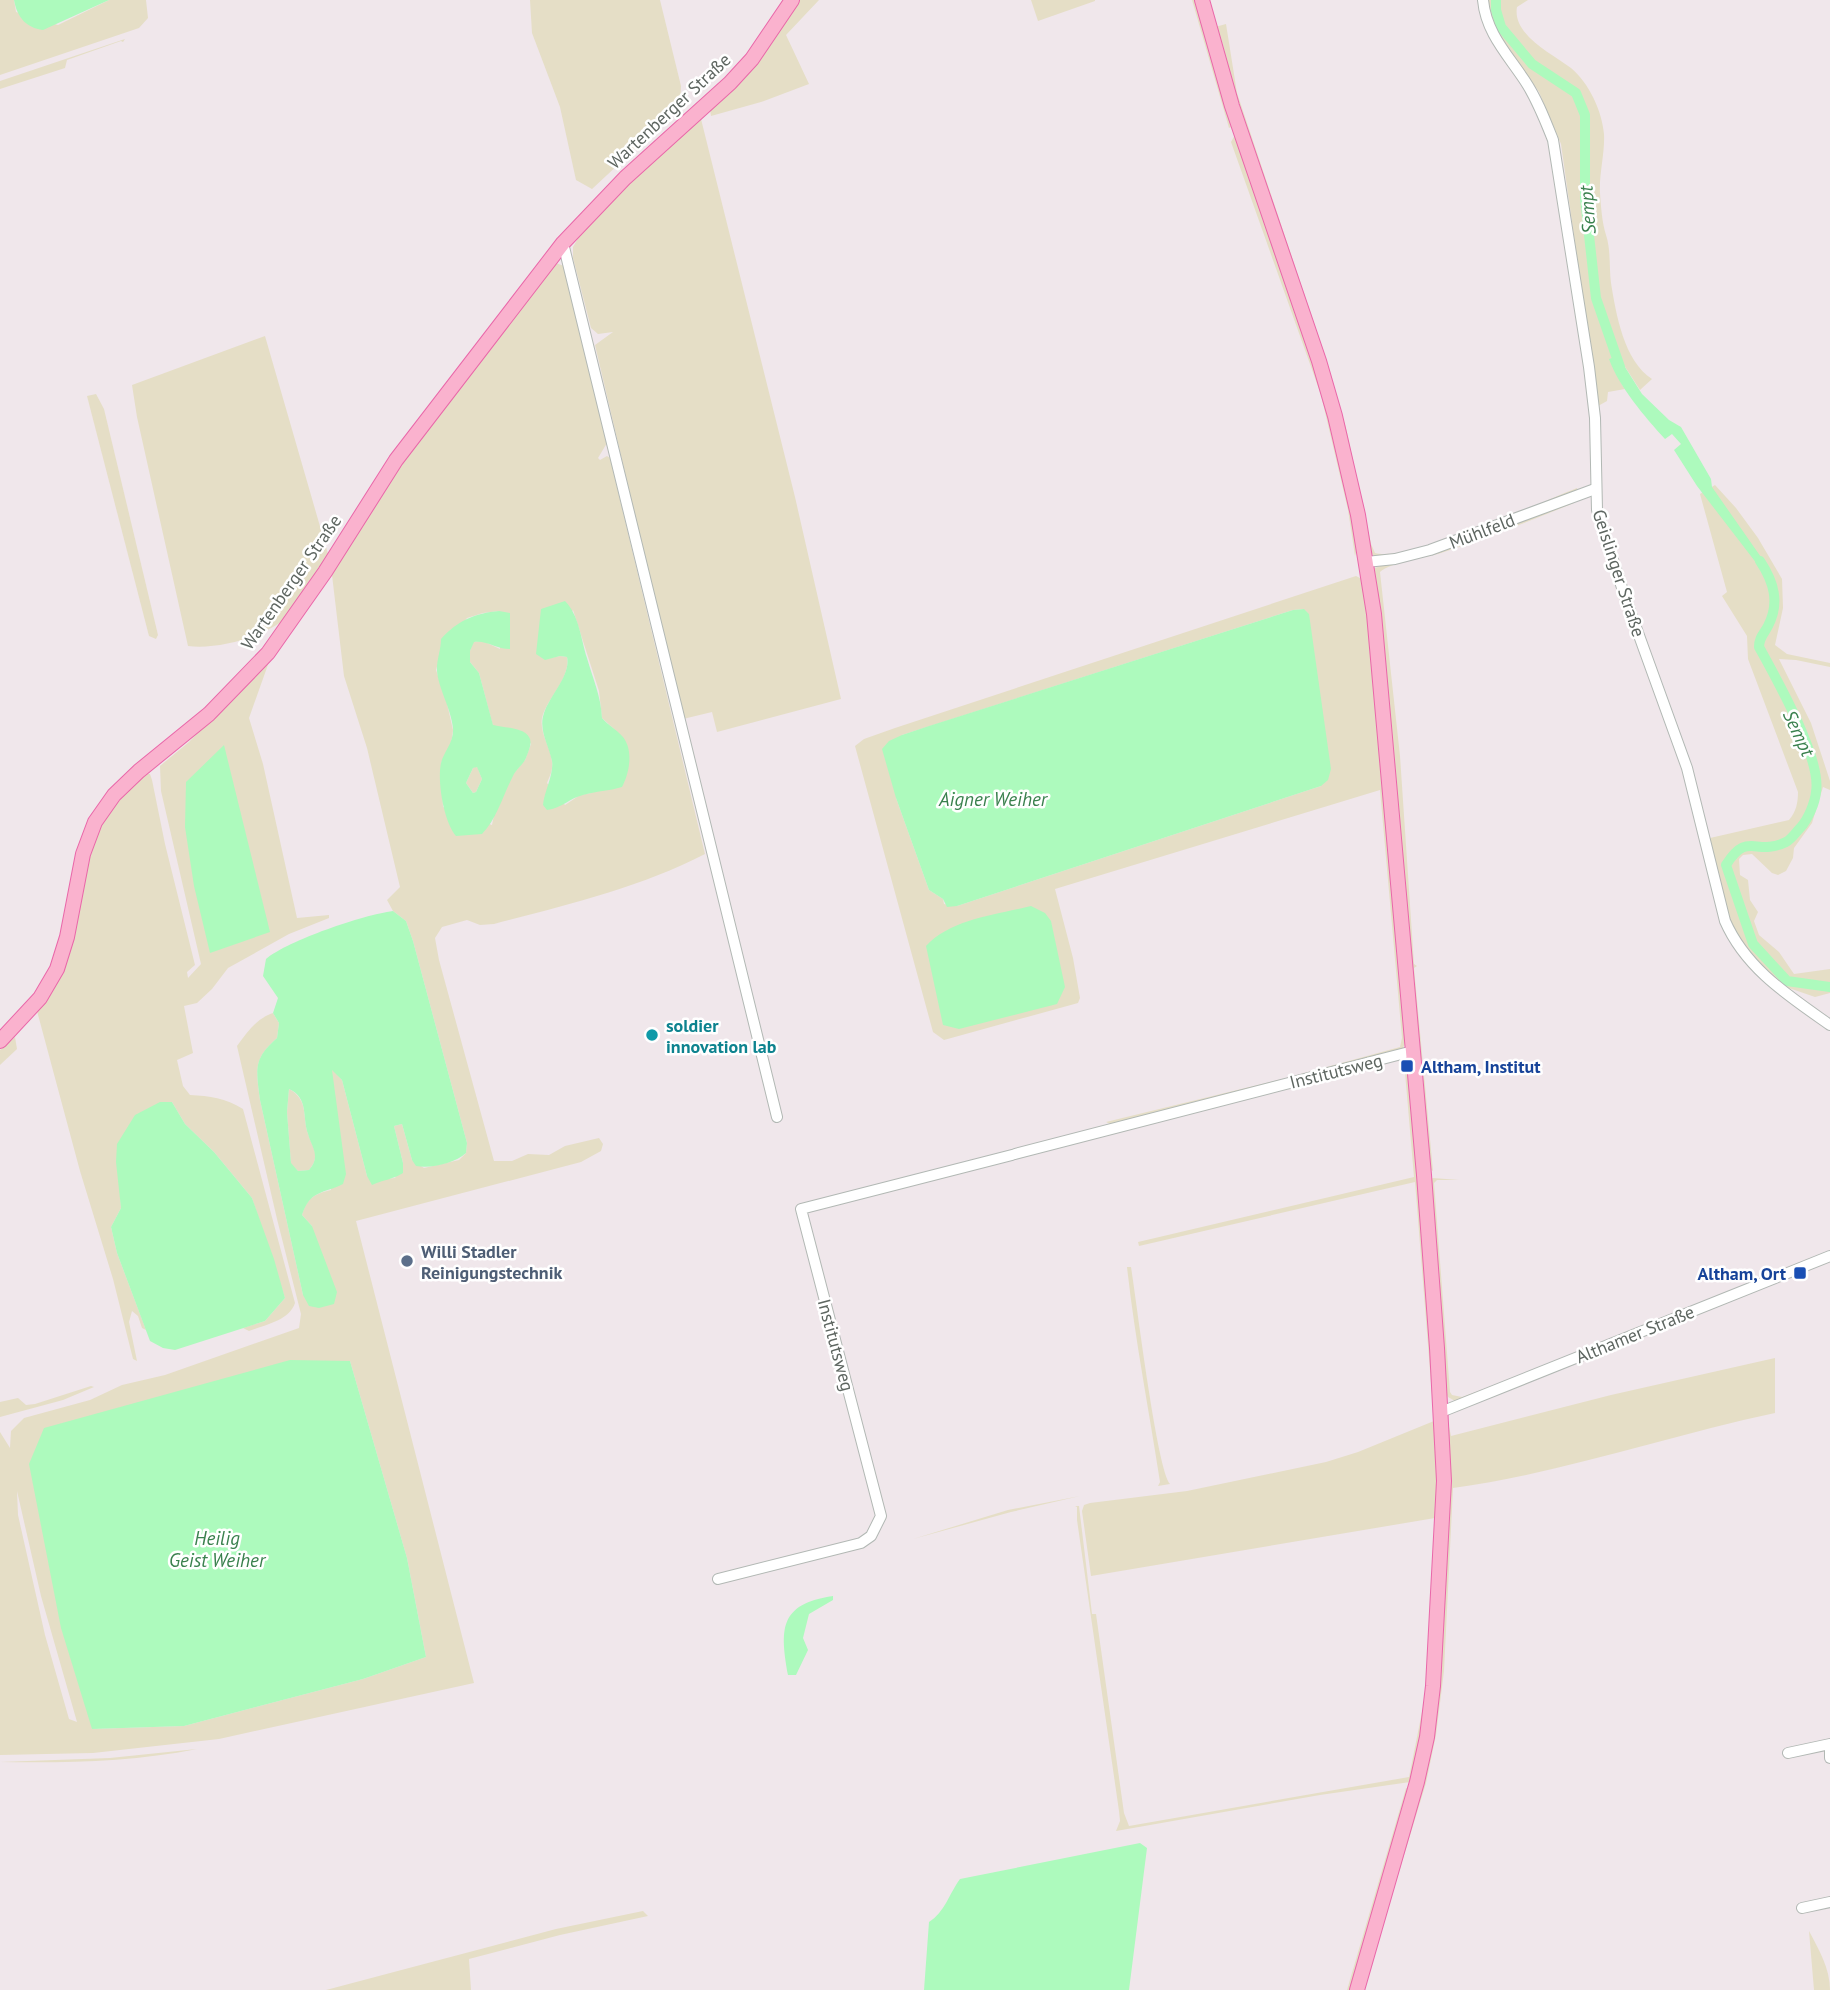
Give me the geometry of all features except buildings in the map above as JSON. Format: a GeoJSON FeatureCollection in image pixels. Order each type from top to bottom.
{"type":"FeatureCollection","features":[{"type":"Feature","properties":{"kind":"main road","name":"Wartenberger Straße"},"geometry":{"type":"LineString","coordinates":[[0,1041],[40,998],[57,969],[67,937],[83,854],[95,822],[104,808],[139,771],[209,714],[268,653],[325,572],[396,460],[563,243],[625,178],[730,83],[752,59],[792,0]]}},
{"type":"Feature","properties":{"kind":"main road"},"geometry":{"type":"LineString","coordinates":[[1202,0],[1261,196],[1335,416],[1366,562],[1374,614],[1413,1051],[1441,1412],[1444,1506],[1431,1713],[1417,1782],[1357,1990]]}},
{"type":"Feature","properties":{"kind":"street","name":"Geislinger Straße"},"geometry":{"type":"LineString","coordinates":[[1483,0],[1488,26],[1527,83],[1553,140],[1589,367],[1595,418],[1595,489],[1603,533],[1687,768],[1726,921],[1733,939],[1760,972],[1777,988],[1830,1025]]}},
{"type":"Feature","properties":{"kind":"street"},"geometry":{"type":"LineString","coordinates":[[563,243],[777,1117]]}},
{"type":"Feature","properties":{"kind":"street","name":"Mühlfeld"},"geometry":{"type":"LineString","coordinates":[[1366,562],[1395,559],[1430,550],[1595,489]]}},
{"type":"Feature","properties":{"kind":"street","name":"Institutsweg"},"geometry":{"type":"LineString","coordinates":[[718,1579],[861,1543],[871,1536],[881,1516],[801,1209],[1413,1051]]}},
{"type":"Feature","properties":{"kind":"street","name":"Althamer Straße"},"geometry":{"type":"LineString","coordinates":[[1441,1412],[1830,1256]]}},
{"type":"Feature","properties":{"kind":"street"},"geometry":{"type":"LineString","coordinates":[[1788,1753],[1830,1745],[1830,1758]]}},
{"type":"Feature","properties":{"kind":"street"},"geometry":{"type":"LineString","coordinates":[[1802,1908],[1830,1902]]}},
{"type":"Feature","properties":{"kind":"shaded area"},"geometry":{"type":"Polygon","coordinates":[[[0,0],[14,0],[16,12],[58,25],[109,0],[146,0],[148,18],[139,28],[0,75],[0,0]]]}},
{"type":"Feature","properties":{"kind":"shaded area"},"geometry":{"type":"Polygon","coordinates":[[[530,0],[660,0],[681,86],[680,107],[592,189],[576,180],[560,107],[532,33],[530,0]]]}},
{"type":"Feature","properties":{"kind":"shaded area"},"geometry":{"type":"Polygon","coordinates":[[[797,0],[819,0],[786,35],[809,84],[761,102],[711,116],[710,110],[797,0]]]}},
{"type":"Feature","properties":{"kind":"shaded area"},"geometry":{"type":"Polygon","coordinates":[[[1031,0],[1095,0],[1095,1],[1038,21],[1031,0]]]}},
{"type":"Feature","properties":{"kind":"shaded area"},"geometry":{"type":"Polygon","coordinates":[[[1192,0],[1196,0],[1231,127],[1229,128],[1192,0]]]}},
{"type":"Feature","properties":{"kind":"shaded area"},"geometry":{"type":"Polygon","coordinates":[[[1487,0],[1528,0],[1517,7],[1521,26],[1535,43],[1578,74],[1594,98],[1601,116],[1604,141],[1601,204],[1616,309],[1623,336],[1634,361],[1652,379],[1640,390],[1620,359],[1621,383],[1625,389],[1608,392],[1607,401],[1598,406],[1561,144],[1539,92],[1495,28],[1487,0]]]}},
{"type":"Feature","properties":{"kind":"shaded area"},"geometry":{"type":"Polygon","coordinates":[[[1226,24],[1237,93],[1321,344],[1346,428],[1375,553],[1417,549],[1445,541],[1577,488],[1578,491],[1425,550],[1374,556],[1371,553],[1235,101],[1223,45],[1215,27],[1226,24]]]}},
{"type":"Feature","properties":{"kind":"shaded area"},"geometry":{"type":"Polygon","coordinates":[[[125,39],[123,42],[67,60],[65,68],[0,89],[0,81],[125,39]]]}},
{"type":"Feature","properties":{"kind":"shaded area"},"geometry":{"type":"Polygon","coordinates":[[[701,119],[795,497],[841,699],[717,732],[712,712],[683,719],[595,345],[613,332],[598,334],[591,328],[573,258],[573,247],[584,228],[701,119]]]}},
{"type":"Feature","properties":{"kind":"shaded area"},"geometry":{"type":"Polygon","coordinates":[[[1235,135],[1311,354],[1345,477],[1357,549],[1355,556],[1348,510],[1321,395],[1231,142],[1235,135]]]}},
{"type":"Feature","properties":{"kind":"shaded area"},"geometry":{"type":"Polygon","coordinates":[[[556,263],[564,266],[607,443],[598,458],[610,458],[705,854],[654,877],[575,902],[494,924],[480,925],[467,920],[442,927],[435,938],[439,960],[494,1161],[512,1161],[528,1154],[549,1155],[565,1146],[599,1138],[603,1144],[601,1151],[581,1162],[356,1221],[474,1683],[219,1739],[93,1753],[0,1755],[0,1432],[10,1448],[11,1431],[24,1418],[90,1400],[122,1385],[165,1375],[299,1328],[301,1314],[237,1046],[245,1035],[257,1022],[273,1013],[279,1023],[277,1038],[260,1059],[258,1081],[303,1295],[312,1226],[302,1215],[306,1204],[312,1198],[331,1190],[332,1069],[342,1080],[367,1176],[395,1178],[403,1163],[394,1126],[402,1124],[412,1160],[424,1168],[459,1160],[466,1153],[467,1143],[413,941],[406,921],[393,911],[387,900],[400,887],[367,748],[344,676],[332,575],[387,483],[556,263]],[[573,610],[545,659],[567,657],[565,673],[542,718],[552,761],[552,771],[547,783],[565,805],[580,795],[591,793],[615,730],[602,718],[599,691],[573,610]],[[499,611],[467,618],[441,652],[436,670],[453,730],[451,745],[441,763],[443,807],[492,825],[513,774],[525,760],[531,744],[521,731],[493,726],[479,673],[470,662],[473,642],[483,641],[500,649],[499,611]],[[350,1361],[92,1729],[184,1726],[363,1679],[426,1657],[407,1558],[350,1361]],[[17,1491],[18,1515],[45,1635],[69,1719],[77,1722],[41,1596],[17,1491]]]}},
{"type":"Feature","properties":{"kind":"shaded area"},"geometry":{"type":"Polygon","coordinates":[[[265,336],[328,554],[299,604],[280,623],[242,640],[214,646],[188,646],[132,385],[265,336]]]}},
{"type":"Feature","properties":{"kind":"shaded area"},"geometry":{"type":"Polygon","coordinates":[[[96,394],[104,409],[158,635],[156,639],[149,636],[87,396],[96,394]]]}},
{"type":"Feature","properties":{"kind":"shaded area"},"geometry":{"type":"Polygon","coordinates":[[[1715,485],[1758,538],[1782,579],[1783,608],[1775,645],[1787,654],[1830,663],[1830,667],[1779,659],[1811,723],[1830,781],[1830,790],[1823,787],[1812,823],[1794,848],[1793,858],[1786,871],[1778,875],[1772,873],[1752,854],[1743,855],[1739,859],[1740,875],[1748,880],[1750,900],[1758,912],[1754,921],[1759,935],[1779,952],[1794,974],[1830,969],[1830,993],[1815,997],[1786,987],[1749,954],[1731,924],[1710,838],[1789,820],[1798,800],[1798,792],[1748,659],[1747,636],[1722,596],[1727,592],[1700,494],[1715,485]]]}},
{"type":"Feature","properties":{"kind":"shaded area"},"geometry":{"type":"Polygon","coordinates":[[[1571,500],[1574,503],[1508,529],[1380,572],[1400,756],[1423,1064],[1422,1059],[1418,1059],[1372,569],[1571,500]]]}},
{"type":"Feature","properties":{"kind":"shaded area"},"geometry":{"type":"Polygon","coordinates":[[[1356,576],[1364,580],[1406,1041],[1403,1048],[1126,1121],[1110,1124],[1106,1122],[1400,1047],[1402,1038],[1380,790],[1055,889],[1073,958],[1080,998],[1078,1003],[944,1040],[933,1032],[855,746],[864,739],[1356,576]],[[1304,609],[1293,610],[902,735],[896,798],[929,890],[943,899],[944,904],[957,906],[1321,786],[1304,609]]]}},
{"type":"Feature","properties":{"kind":"shaded area"},"geometry":{"type":"Polygon","coordinates":[[[270,659],[249,718],[263,764],[297,918],[329,915],[329,918],[289,934],[228,968],[197,1003],[184,1006],[193,1053],[177,1060],[183,1086],[190,1095],[217,1098],[243,1109],[295,1303],[287,1314],[275,1322],[249,1331],[243,1328],[265,1321],[285,1298],[252,1198],[214,1152],[185,1124],[172,1102],[120,1188],[121,1208],[111,1227],[117,1253],[146,1330],[132,1311],[129,1322],[137,1361],[133,1359],[37,1011],[47,997],[63,957],[90,847],[114,807],[145,774],[150,774],[152,780],[195,965],[187,972],[188,978],[201,964],[161,791],[160,766],[189,742],[270,659]]]}},
{"type":"Feature","properties":{"kind":"shaded area"},"geometry":{"type":"Polygon","coordinates":[[[477,766],[482,779],[473,793],[466,783],[473,768],[477,766]]]}},
{"type":"Feature","properties":{"kind":"shaded area"},"geometry":{"type":"Polygon","coordinates":[[[15,1037],[17,1049],[0,1065],[0,1050],[15,1037]]]}},
{"type":"Feature","properties":{"kind":"shaded area"},"geometry":{"type":"Polygon","coordinates":[[[1404,1061],[1409,1070],[1435,1402],[1433,1408],[1415,1182],[1139,1246],[1138,1242],[1414,1177],[1404,1061]]]}},
{"type":"Feature","properties":{"kind":"shaded area"},"geometry":{"type":"Polygon","coordinates":[[[1423,1064],[1433,1171],[1430,1169],[1419,1065],[1423,1064]]]}},
{"type":"Feature","properties":{"kind":"shaded area"},"geometry":{"type":"Polygon","coordinates":[[[289,1089],[300,1098],[315,1152],[315,1160],[309,1170],[298,1171],[291,1164],[287,1112],[289,1089]]]}},
{"type":"Feature","properties":{"kind":"shaded area"},"geometry":{"type":"Polygon","coordinates":[[[1433,1178],[1459,1180],[1437,1180],[1434,1183],[1450,1392],[1462,1397],[1492,1386],[1455,1401],[1448,1397],[1445,1391],[1433,1178]]]}},
{"type":"Feature","properties":{"kind":"shaded area"},"geometry":{"type":"Polygon","coordinates":[[[1127,1267],[1131,1267],[1159,1449],[1170,1484],[1158,1486],[1160,1482],[1127,1267]]]}},
{"type":"Feature","properties":{"kind":"shaded area"},"geometry":{"type":"Polygon","coordinates":[[[1775,1358],[1775,1413],[1574,1464],[1453,1488],[1444,1671],[1436,1735],[1426,1783],[1371,1964],[1424,1773],[1447,1417],[1451,1436],[1611,1395],[1775,1358]]]}},
{"type":"Feature","properties":{"kind":"shaded area"},"geometry":{"type":"Polygon","coordinates":[[[94,1387],[63,1400],[0,1417],[0,1402],[18,1398],[26,1405],[35,1404],[94,1387]]]}},
{"type":"Feature","properties":{"kind":"shaded area"},"geometry":{"type":"Polygon","coordinates":[[[1434,1421],[1439,1460],[1425,1718],[1410,1782],[1116,1831],[1120,1821],[1119,1811],[1075,1506],[1079,1506],[1092,1614],[1096,1614],[1124,1813],[1129,1826],[1409,1777],[1425,1697],[1435,1518],[1091,1576],[1082,1511],[1084,1505],[1090,1503],[1187,1491],[1326,1462],[1434,1421]]]}},
{"type":"Feature","properties":{"kind":"shaded area"},"geometry":{"type":"Polygon","coordinates":[[[1080,1496],[1011,1512],[913,1539],[1008,1510],[1080,1496]]]}},
{"type":"Feature","properties":{"kind":"shaded area"},"geometry":{"type":"Polygon","coordinates":[[[197,1749],[99,1761],[0,1762],[110,1758],[197,1749]]]}},
{"type":"Feature","properties":{"kind":"shaded area"},"geometry":{"type":"Polygon","coordinates":[[[1406,1788],[1408,1789],[1352,1990],[1347,1990],[1406,1788]]]}},
{"type":"Feature","properties":{"kind":"shaded area"},"geometry":{"type":"Polygon","coordinates":[[[643,1911],[648,1916],[469,1959],[471,1990],[326,1990],[556,1929],[643,1911]]]}},
{"type":"Feature","properties":{"kind":"shaded area"},"geometry":{"type":"Polygon","coordinates":[[[1809,1931],[1826,1967],[1830,1990],[1814,1990],[1809,1931]]]}},
{"type":"Feature","properties":{"kind":"water"},"geometry":{"type":"Polygon","coordinates":[[[14,0],[109,0],[43,30],[23,21],[14,0]]]}},
{"type":"Feature","properties":{"kind":"water"},"geometry":{"type":"Polygon","coordinates":[[[1618,356],[1642,394],[1669,420],[1681,427],[1711,479],[1712,487],[1770,570],[1764,573],[1697,486],[1674,450],[1681,444],[1672,434],[1665,439],[1633,401],[1609,359],[1618,356]]]}},
{"type":"Feature","properties":{"kind":"water"},"geometry":{"type":"Polygon","coordinates":[[[565,601],[574,613],[579,628],[602,718],[623,737],[629,762],[622,787],[578,796],[547,810],[543,805],[552,772],[552,761],[542,719],[566,671],[567,657],[545,660],[536,654],[541,609],[565,601]]]}},
{"type":"Feature","properties":{"kind":"water","name":"Aigner Weiher"},"geometry":{"type":"Polygon","coordinates":[[[1304,609],[1309,614],[1331,769],[1328,780],[1321,786],[957,906],[947,907],[943,899],[929,890],[896,798],[882,749],[889,741],[1293,610],[1304,609]]]}},
{"type":"Feature","properties":{"kind":"water"},"geometry":{"type":"Polygon","coordinates":[[[490,612],[510,613],[510,649],[474,642],[470,651],[470,662],[479,673],[493,725],[522,731],[529,737],[530,745],[526,758],[514,774],[487,828],[482,834],[456,836],[445,812],[441,791],[441,763],[452,738],[453,728],[438,677],[437,664],[441,639],[453,627],[474,616],[490,612]],[[477,767],[473,768],[466,783],[473,793],[476,792],[482,779],[477,767]]]}},
{"type":"Feature","properties":{"kind":"water"},"geometry":{"type":"Polygon","coordinates":[[[224,745],[270,932],[210,953],[194,886],[185,827],[186,782],[224,745]]]}},
{"type":"Feature","properties":{"kind":"water"},"geometry":{"type":"Polygon","coordinates":[[[1031,906],[1045,913],[1051,921],[1065,987],[1057,1004],[959,1029],[943,1025],[926,946],[936,937],[961,924],[1031,906]]]}},
{"type":"Feature","properties":{"kind":"water"},"geometry":{"type":"Polygon","coordinates":[[[393,911],[406,921],[467,1143],[466,1153],[456,1160],[442,1164],[416,1166],[402,1124],[394,1126],[403,1173],[372,1185],[367,1176],[342,1080],[332,1070],[346,1174],[343,1184],[313,1197],[302,1215],[312,1226],[337,1292],[334,1304],[319,1308],[309,1306],[303,1295],[260,1100],[258,1065],[264,1052],[277,1038],[279,1023],[273,1013],[278,998],[263,976],[266,959],[291,944],[327,929],[393,911]],[[289,1089],[287,1112],[291,1163],[298,1171],[309,1170],[315,1156],[306,1128],[304,1108],[300,1097],[289,1089]]]}},
{"type":"Feature","properties":{"kind":"water"},"geometry":{"type":"Polygon","coordinates":[[[160,1102],[172,1102],[185,1124],[214,1152],[252,1198],[285,1298],[265,1321],[175,1350],[163,1348],[150,1341],[117,1253],[111,1227],[121,1208],[116,1162],[117,1144],[135,1115],[160,1102]]]}},
{"type":"Feature","properties":{"kind":"water","name":"Heilig Geist Weiher"},"geometry":{"type":"Polygon","coordinates":[[[290,1360],[350,1361],[407,1558],[426,1657],[363,1679],[184,1726],[92,1729],[61,1628],[29,1464],[44,1428],[290,1360]]]}},
{"type":"Feature","properties":{"kind":"water"},"geometry":{"type":"Polygon","coordinates":[[[833,1596],[833,1600],[809,1614],[803,1638],[808,1650],[796,1675],[788,1675],[784,1644],[787,1621],[802,1605],[833,1596]]]}},
{"type":"Feature","properties":{"kind":"water"},"geometry":{"type":"Polygon","coordinates":[[[1140,1843],[1147,1848],[1129,1990],[924,1990],[929,1922],[943,1908],[960,1879],[1140,1843]]]}},
{"type":"Feature","properties":{"kind":"waterway","name":"Sempt"},"geometry":{"type":"LineString","coordinates":[[1496,0],[1501,27],[1532,64],[1576,93],[1585,115],[1585,199],[1596,298],[1620,367]]}},
{"type":"Feature","properties":{"kind":"waterway","name":"Sempt"},"geometry":{"type":"LineString","coordinates":[[1760,561],[1772,585],[1774,609],[1759,647],[1805,740],[1816,778],[1816,792],[1806,820],[1790,839],[1775,846],[1746,846],[1726,865],[1753,944],[1787,981],[1830,987]]}},
{"type":"Feature","properties":{"kind":"place","name":"soldier innovation lab"},"geometry":{"type":"Point","coordinates":[652,1035]}},
{"type":"Feature","properties":{"kind":"place","name":"Altham, Institut"},"geometry":{"type":"Point","coordinates":[1407,1066]}},
{"type":"Feature","properties":{"kind":"place","name":"Willi Stadler Reinigungstechnik"},"geometry":{"type":"Point","coordinates":[407,1261]}},
{"type":"Feature","properties":{"kind":"place","name":"Altham, Ort"},"geometry":{"type":"Point","coordinates":[1800,1273]}}]}
